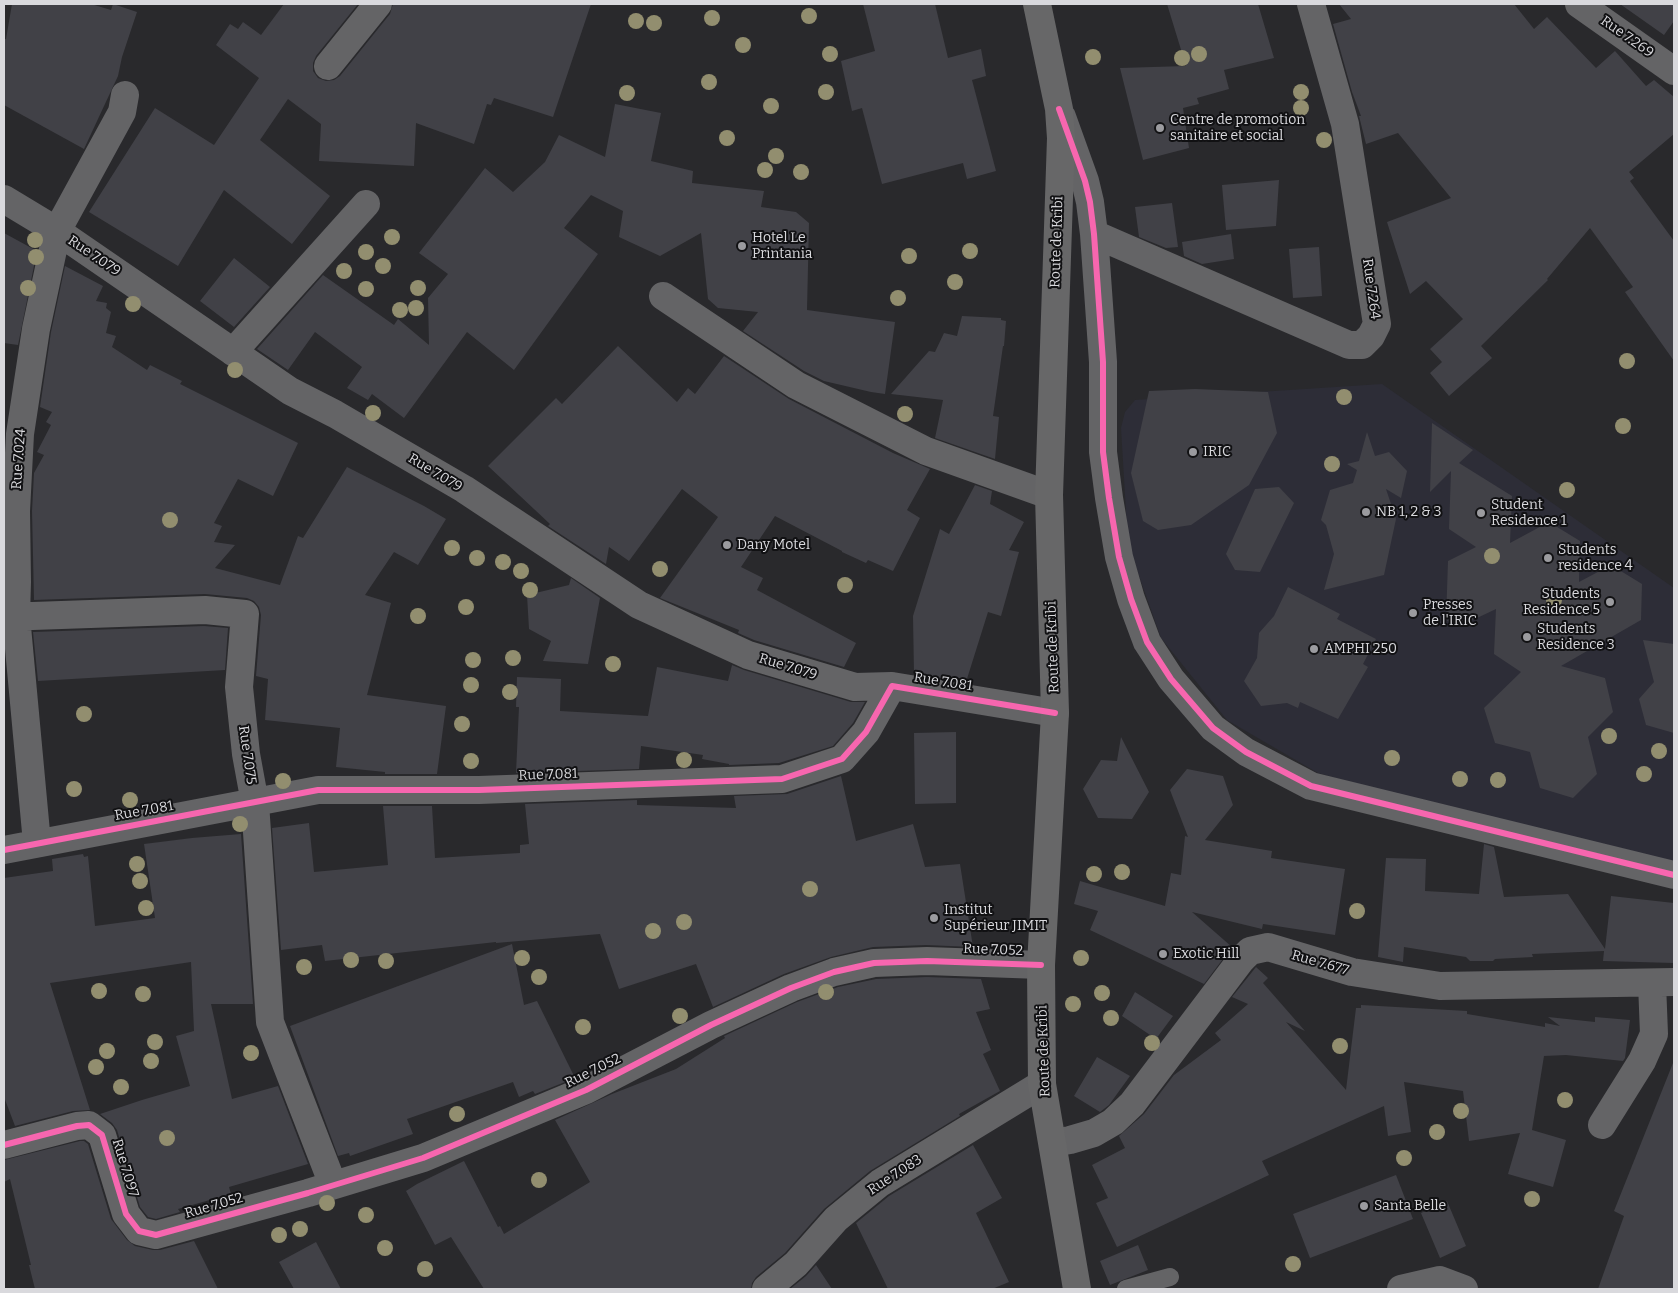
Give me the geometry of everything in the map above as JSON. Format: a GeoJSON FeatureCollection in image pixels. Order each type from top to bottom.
{"type":"FeatureCollection","features":[{"type":"Feature","properties":{"kind":"main road","name":"Route de Kribi"},"geometry":{"type":"LineString","coordinates":[[1037,4],[1059,109],[1061,138],[1049,495],[1055,713],[1041,964],[1042,1084],[1077,1289]]}},
{"type":"Feature","properties":{"kind":"street"},"geometry":{"type":"LineString","coordinates":[[328,66],[378,4]]}},
{"type":"Feature","properties":{"kind":"street","name":"Rue 7.264"},"geometry":{"type":"LineString","coordinates":[[1094,234],[1349,345],[1362,345],[1371,336],[1377,324],[1345,124],[1311,4]]}},
{"type":"Feature","properties":{"kind":"street","name":"Rue 7.269"},"geometry":{"type":"LineString","coordinates":[[1579,4],[1674,70]]}},
{"type":"Feature","properties":{"kind":"street","name":"Rue 7.024"},"geometry":{"type":"LineString","coordinates":[[37,843],[10,616],[18,582],[16,511],[20,434],[36,329],[57,231],[122,112],[126,95]]}},
{"type":"Feature","properties":{"kind":"street"},"geometry":{"type":"LineString","coordinates":[[1059,109],[1085,181],[1090,202],[1103,362],[1103,452],[1119,557],[1131,600],[1147,642],[1171,679],[1213,728],[1246,752],[1311,786],[1674,875]]}},
{"type":"Feature","properties":{"kind":"street","name":"Rue 7.079"},"geometry":{"type":"LineString","coordinates":[[4,199],[57,231],[290,391],[335,414],[464,489],[639,604],[748,655],[855,687],[892,686]]}},
{"type":"Feature","properties":{"kind":"street"},"geometry":{"type":"LineString","coordinates":[[233,352],[366,204]]}},
{"type":"Feature","properties":{"kind":"street"},"geometry":{"type":"LineString","coordinates":[[663,296],[796,385],[926,451],[1049,495]]}},
{"type":"Feature","properties":{"kind":"street","name":"Rue 7.075"},"geometry":{"type":"LineString","coordinates":[[10,616],[205,610],[245,614],[239,687],[246,754],[255,803],[270,1022],[333,1185]]}},
{"type":"Feature","properties":{"kind":"street","name":"Rue 7.081"},"geometry":{"type":"LineString","coordinates":[[4,850],[318,790],[479,790],[782,779],[842,759],[866,732],[892,686],[1055,713]]}},
{"type":"Feature","properties":{"kind":"street","name":"Rue 7.677"},"geometry":{"type":"LineString","coordinates":[[1053,1143],[1094,1133],[1113,1122],[1132,1104],[1241,960],[1250,951],[1268,947],[1352,972],[1440,986],[1663,983]]}},
{"type":"Feature","properties":{"kind":"street","name":"Rue 7.052"},"geometry":{"type":"LineString","coordinates":[[156,1235],[423,1158],[586,1090],[711,1025],[791,988],[834,972],[874,963],[927,961],[1041,964]]}},
{"type":"Feature","properties":{"kind":"street"},"geometry":{"type":"LineString","coordinates":[[1602,1125],[1642,1061],[1654,1034],[1663,983]]}},
{"type":"Feature","properties":{"kind":"street","name":"Rue 7.083"},"geometry":{"type":"LineString","coordinates":[[766,1289],[796,1264],[836,1219],[880,1183],[1042,1084]]}},
{"type":"Feature","properties":{"kind":"street","name":"Rue 7.097"},"geometry":{"type":"LineString","coordinates":[[4,1144],[77,1126],[89,1125],[102,1135],[126,1214],[140,1230],[156,1235]]}},
{"type":"Feature","properties":{"kind":"street"},"geometry":{"type":"LineString","coordinates":[[1401,1289],[1440,1280],[1464,1289]]}},
{"type":"Feature","properties":{"kind":"lane"},"geometry":{"type":"LineString","coordinates":[[1126,1289],[1170,1276]]}},
{"type":"Feature","properties":{"kind":"shaded area","name":"Presses de l'IRIC"},"geometry":{"type":"Polygon","coordinates":[[[1382,384],[1674,588],[1674,872],[1318,773],[1227,720],[1161,638],[1128,545],[1121,428],[1125,412],[1135,400],[1382,384]]]}},
{"type":"Feature","properties":{"kind":"building"},"geometry":{"type":"Polygon","coordinates":[[[12,4],[91,4],[111,10],[113,4],[137,12],[122,57],[118,76],[84,149],[4,105],[4,39],[6,39],[12,4]]]}},
{"type":"Feature","properties":{"kind":"building"},"geometry":{"type":"Polygon","coordinates":[[[284,4],[358,4],[316,56],[313,63],[313,71],[318,78],[326,81],[334,80],[340,76],[390,14],[393,4],[591,4],[553,117],[494,98],[491,105],[487,104],[474,144],[416,123],[414,166],[319,161],[321,124],[288,99],[260,140],[330,196],[292,244],[224,190],[178,266],[89,212],[155,108],[214,145],[259,78],[216,45],[230,24],[238,29],[243,22],[261,35],[284,4]]]}},
{"type":"Feature","properties":{"kind":"building"},"geometry":{"type":"Polygon","coordinates":[[[863,4],[935,4],[948,58],[981,49],[986,76],[972,80],[996,171],[967,179],[963,163],[882,184],[862,108],[852,111],[841,61],[875,51],[863,4]]]}},
{"type":"Feature","properties":{"kind":"building"},"geometry":{"type":"Polygon","coordinates":[[[1167,4],[1258,4],[1274,58],[1224,70],[1229,89],[1197,98],[1199,104],[1183,108],[1189,148],[1143,160],[1120,68],[1186,66],[1167,4]]]}},
{"type":"Feature","properties":{"kind":"building"},"geometry":{"type":"Polygon","coordinates":[[[1339,4],[1514,4],[1534,29],[1547,17],[1596,68],[1615,51],[1646,86],[1654,80],[1674,97],[1674,134],[1629,172],[1634,178],[1630,181],[1674,241],[1674,361],[1625,292],[1633,287],[1590,228],[1548,280],[1481,346],[1492,358],[1449,396],[1430,373],[1442,362],[1430,349],[1463,319],[1426,281],[1410,294],[1387,222],[1451,198],[1398,133],[1366,144],[1359,116],[1361,116],[1352,92],[1333,24],[1351,19],[1339,4]]]}},
{"type":"Feature","properties":{"kind":"building"},"geometry":{"type":"Polygon","coordinates":[[[1620,4],[1674,4],[1674,21],[1664,35],[1620,4]]]}},
{"type":"Feature","properties":{"kind":"building"},"geometry":{"type":"Polygon","coordinates":[[[615,104],[661,113],[651,161],[693,171],[692,183],[764,191],[761,207],[796,212],[809,223],[807,310],[895,322],[885,394],[824,381],[804,371],[743,331],[758,312],[718,308],[708,299],[701,233],[660,256],[619,237],[623,211],[591,195],[564,228],[598,254],[514,370],[467,332],[404,418],[372,394],[368,400],[347,388],[362,367],[315,332],[288,370],[257,349],[323,275],[394,325],[398,319],[429,345],[428,298],[448,274],[419,253],[485,168],[513,192],[545,162],[559,135],[605,157],[615,104]]]}},
{"type":"Feature","properties":{"kind":"building"},"geometry":{"type":"Polygon","coordinates":[[[1279,180],[1276,226],[1226,230],[1222,185],[1279,180]]]}},
{"type":"Feature","properties":{"kind":"building"},"geometry":{"type":"Polygon","coordinates":[[[1172,203],[1178,247],[1166,248],[1139,237],[1135,207],[1172,203]]]}},
{"type":"Feature","properties":{"kind":"building"},"geometry":{"type":"Polygon","coordinates":[[[4,233],[37,251],[18,345],[4,343],[4,233]]]}},
{"type":"Feature","properties":{"kind":"building"},"geometry":{"type":"Polygon","coordinates":[[[1231,234],[1234,259],[1202,264],[1184,256],[1182,242],[1231,234]]]}},
{"type":"Feature","properties":{"kind":"building"},"geometry":{"type":"Polygon","coordinates":[[[1319,247],[1322,296],[1293,298],[1289,249],[1319,247]]]}},
{"type":"Feature","properties":{"kind":"building"},"geometry":{"type":"Polygon","coordinates":[[[234,258],[270,287],[234,327],[200,301],[234,258]]]}},
{"type":"Feature","properties":{"kind":"building"},"geometry":{"type":"Polygon","coordinates":[[[65,266],[103,286],[96,301],[107,303],[106,308],[111,312],[106,333],[116,336],[112,347],[147,370],[150,365],[182,381],[180,384],[298,443],[273,496],[238,479],[214,523],[222,526],[214,542],[235,545],[215,568],[280,585],[298,536],[303,538],[347,467],[446,519],[418,565],[394,552],[365,595],[391,603],[367,695],[446,706],[437,774],[385,774],[385,772],[336,767],[340,728],[265,720],[268,679],[256,676],[261,615],[259,607],[254,601],[247,598],[205,594],[34,600],[32,511],[34,473],[44,455],[37,452],[51,425],[46,422],[52,412],[40,407],[51,332],[65,266]]]}},
{"type":"Feature","properties":{"kind":"building"},"geometry":{"type":"Polygon","coordinates":[[[962,316],[1001,318],[1001,320],[1006,321],[993,416],[999,417],[995,459],[935,438],[943,400],[891,394],[929,351],[935,352],[944,333],[957,336],[962,316]]]}},
{"type":"Feature","properties":{"kind":"building"},"geometry":{"type":"Polygon","coordinates":[[[618,346],[677,402],[688,388],[695,394],[724,356],[789,399],[893,453],[930,469],[907,510],[920,518],[893,571],[868,560],[866,563],[842,552],[775,516],[741,567],[763,578],[757,590],[856,643],[844,667],[754,640],[738,633],[739,630],[660,598],[718,517],[682,489],[629,561],[609,547],[606,564],[548,526],[550,524],[488,466],[556,398],[562,404],[618,346]]]}},
{"type":"Feature","properties":{"kind":"building"},"geometry":{"type":"Polygon","coordinates":[[[1195,389],[1268,392],[1277,433],[1249,485],[1191,525],[1158,530],[1143,521],[1131,473],[1149,391],[1195,389]]]}},
{"type":"Feature","properties":{"kind":"building"},"geometry":{"type":"Polygon","coordinates":[[[1432,423],[1473,450],[1459,463],[1512,496],[1510,543],[1549,522],[1580,541],[1579,582],[1611,565],[1642,584],[1641,620],[1561,666],[1605,678],[1613,712],[1588,737],[1597,774],[1573,798],[1540,788],[1530,752],[1495,743],[1484,708],[1521,672],[1494,654],[1496,609],[1458,627],[1446,620],[1448,561],[1476,547],[1449,529],[1451,471],[1430,492],[1432,423]]]}},
{"type":"Feature","properties":{"kind":"building","name":"NB 1, 2 & 3"},"geometry":{"type":"Polygon","coordinates":[[[1367,432],[1375,456],[1389,452],[1407,471],[1401,498],[1386,489],[1396,519],[1384,575],[1324,590],[1334,554],[1326,525],[1321,520],[1330,490],[1353,483],[1357,470],[1347,464],[1359,461],[1367,432]]]}},
{"type":"Feature","properties":{"kind":"building"},"geometry":{"type":"Polygon","coordinates":[[[975,485],[992,491],[990,504],[1024,522],[1009,550],[1019,552],[1001,616],[988,612],[966,682],[914,674],[913,616],[940,529],[949,534],[975,485]]]}},
{"type":"Feature","properties":{"kind":"building"},"geometry":{"type":"Polygon","coordinates":[[[1279,487],[1294,503],[1260,572],[1235,570],[1226,554],[1255,489],[1279,487]]]}},
{"type":"Feature","properties":{"kind":"building"},"geometry":{"type":"Polygon","coordinates":[[[571,578],[600,598],[588,664],[543,661],[551,641],[529,629],[527,595],[569,585],[571,578]]]}},
{"type":"Feature","properties":{"kind":"building","name":"AMPHI 250"},"geometry":{"type":"Polygon","coordinates":[[[1288,587],[1340,614],[1337,619],[1376,639],[1363,664],[1368,667],[1338,719],[1300,702],[1298,708],[1287,703],[1261,706],[1244,681],[1257,658],[1259,633],[1274,616],[1288,587]]]}},
{"type":"Feature","properties":{"kind":"building"},"geometry":{"type":"Polygon","coordinates":[[[204,626],[228,628],[225,670],[38,681],[33,632],[204,626]]]}},
{"type":"Feature","properties":{"kind":"building"},"geometry":{"type":"Polygon","coordinates":[[[1643,640],[1674,644],[1674,733],[1646,725],[1639,699],[1654,682],[1643,640]]]}},
{"type":"Feature","properties":{"kind":"building"},"geometry":{"type":"Polygon","coordinates":[[[732,665],[851,702],[865,702],[853,723],[833,746],[779,763],[729,765],[702,759],[703,755],[641,746],[639,769],[516,773],[519,707],[516,707],[517,677],[561,679],[560,711],[648,716],[657,667],[728,681],[732,665]]]}},
{"type":"Feature","properties":{"kind":"building"},"geometry":{"type":"Polygon","coordinates":[[[956,732],[956,803],[915,804],[914,733],[956,732]]]}},
{"type":"Feature","properties":{"kind":"building"},"geometry":{"type":"Polygon","coordinates":[[[1121,737],[1149,792],[1132,819],[1098,818],[1083,789],[1101,760],[1117,761],[1121,737]]]}},
{"type":"Feature","properties":{"kind":"building"},"geometry":{"type":"Polygon","coordinates":[[[1187,769],[1223,776],[1233,805],[1205,840],[1272,851],[1271,858],[1345,869],[1335,935],[1263,924],[1262,929],[1192,912],[1232,947],[1204,984],[1090,930],[1098,911],[1074,904],[1080,881],[1165,906],[1171,873],[1181,875],[1185,836],[1188,837],[1170,790],[1187,769]]]}},
{"type":"Feature","properties":{"kind":"building"},"geometry":{"type":"Polygon","coordinates":[[[841,776],[856,841],[913,824],[925,867],[960,864],[973,947],[926,945],[873,947],[831,957],[784,974],[713,1007],[696,964],[619,989],[600,934],[496,942],[325,961],[322,945],[281,950],[272,828],[309,823],[314,872],[388,865],[383,806],[432,806],[435,858],[520,853],[520,845],[529,844],[525,804],[637,800],[637,805],[736,808],[734,796],[787,794],[841,776]]]}},
{"type":"Feature","properties":{"kind":"building"},"geometry":{"type":"Polygon","coordinates":[[[241,834],[253,1004],[211,1004],[232,1099],[278,1086],[308,1164],[229,1187],[231,1194],[178,1209],[180,1212],[156,1219],[148,1217],[140,1207],[117,1130],[112,1123],[100,1114],[190,1086],[176,1036],[194,1031],[191,962],[50,983],[90,1110],[73,1111],[15,1126],[4,1097],[4,878],[53,871],[52,859],[83,854],[84,857],[88,856],[95,926],[155,918],[144,844],[241,834]]]}},
{"type":"Feature","properties":{"kind":"building"},"geometry":{"type":"Polygon","coordinates":[[[1484,844],[1494,847],[1504,897],[1568,894],[1605,949],[1611,896],[1674,903],[1674,963],[1603,961],[1604,951],[1532,954],[1533,957],[1470,961],[1466,957],[1404,947],[1403,962],[1378,957],[1386,858],[1426,859],[1425,891],[1479,894],[1484,844]]]}},
{"type":"Feature","properties":{"kind":"building"},"geometry":{"type":"Polygon","coordinates":[[[512,944],[524,1005],[537,1001],[575,1078],[535,1094],[533,1091],[519,1097],[513,1082],[407,1119],[413,1134],[350,1156],[349,1153],[338,1156],[290,1026],[512,944]]]}},
{"type":"Feature","properties":{"kind":"building"},"geometry":{"type":"Polygon","coordinates":[[[1256,967],[1268,978],[1263,983],[1305,1031],[1286,1022],[1346,1090],[1356,1008],[1361,1008],[1361,1005],[1467,1011],[1467,1014],[1545,1027],[1545,1023],[1560,1026],[1548,1017],[1595,1022],[1595,1017],[1630,1020],[1625,1058],[1623,1061],[1566,1055],[1544,1056],[1532,1130],[1566,1140],[1553,1187],[1508,1174],[1520,1133],[1469,1141],[1463,1091],[1404,1082],[1411,1132],[1388,1136],[1384,1106],[1262,1161],[1269,1175],[1117,1247],[1096,1203],[1108,1198],[1092,1165],[1125,1148],[1119,1136],[1144,1114],[1174,1075],[1221,1040],[1215,1033],[1248,1004],[1232,997],[1256,967]]]}},
{"type":"Feature","properties":{"kind":"building"},"geometry":{"type":"Polygon","coordinates":[[[927,977],[981,979],[990,1009],[976,1012],[991,1050],[983,1054],[1000,1091],[959,1114],[960,1116],[870,1171],[824,1209],[785,1253],[756,1277],[751,1289],[484,1289],[451,1237],[435,1245],[406,1191],[464,1161],[498,1227],[500,1226],[504,1234],[590,1182],[555,1120],[612,1094],[676,1069],[725,1038],[724,1036],[797,1002],[838,987],[876,979],[927,977]]]}},
{"type":"Feature","properties":{"kind":"building"},"geometry":{"type":"Polygon","coordinates":[[[1135,992],[1173,1016],[1156,1039],[1122,1016],[1135,992]]]}},
{"type":"Feature","properties":{"kind":"building"},"geometry":{"type":"Polygon","coordinates":[[[1097,1057],[1130,1076],[1109,1105],[1100,1112],[1074,1096],[1097,1057]]]}},
{"type":"Feature","properties":{"kind":"building"},"geometry":{"type":"Polygon","coordinates":[[[1673,1063],[1674,1289],[1598,1289],[1624,1216],[1614,1211],[1673,1063]]]}},
{"type":"Feature","properties":{"kind":"building"},"geometry":{"type":"Polygon","coordinates":[[[80,1141],[88,1144],[111,1219],[127,1240],[135,1246],[153,1250],[160,1250],[194,1241],[218,1289],[35,1289],[10,1179],[4,1182],[4,1160],[80,1141]]]}},
{"type":"Feature","properties":{"kind":"building"},"geometry":{"type":"Polygon","coordinates":[[[973,1145],[1002,1198],[976,1213],[1009,1282],[992,1289],[888,1289],[856,1223],[889,1196],[973,1145]]]}},
{"type":"Feature","properties":{"kind":"building"},"geometry":{"type":"Polygon","coordinates":[[[1396,1175],[1413,1219],[1310,1258],[1293,1214],[1396,1175]]]}},
{"type":"Feature","properties":{"kind":"building"},"geometry":{"type":"Polygon","coordinates":[[[1447,1201],[1466,1246],[1440,1258],[1421,1213],[1447,1201]]]}},
{"type":"Feature","properties":{"kind":"building"},"geometry":{"type":"Polygon","coordinates":[[[316,1242],[341,1289],[294,1289],[279,1262],[316,1242]]]}},
{"type":"Feature","properties":{"kind":"building"},"geometry":{"type":"Polygon","coordinates":[[[1138,1245],[1148,1270],[1110,1285],[1100,1261],[1138,1245]]]}},
{"type":"Feature","properties":{"kind":"building"},"geometry":{"type":"Polygon","coordinates":[[[816,1265],[832,1289],[790,1289],[806,1276],[816,1265]]]}},
{"type":"Feature","properties":{"kind":"cycle path"},"geometry":{"type":"LineString","coordinates":[[1059,109],[1085,181],[1090,202],[1103,362],[1103,452],[1119,557],[1131,599],[1147,642],[1171,679],[1213,728],[1246,752],[1311,786],[1674,875]]}},
{"type":"Feature","properties":{"kind":"cycle path"},"geometry":{"type":"LineString","coordinates":[[4,850],[318,790],[479,790],[782,779],[842,759],[866,732],[892,686],[1055,713]]}},
{"type":"Feature","properties":{"kind":"cycle path"},"geometry":{"type":"LineString","coordinates":[[4,1145],[77,1126],[89,1125],[102,1135],[126,1214],[139,1231],[156,1235],[308,1193],[423,1158],[586,1090],[711,1025],[791,988],[834,972],[874,963],[927,961],[1041,965]]}},
{"type":"Feature","properties":{"kind":"place","name":"Centre de promotion sanitaire et social"},"geometry":{"type":"Point","coordinates":[1160,128]}},
{"type":"Feature","properties":{"kind":"place","name":"Hotel Le Printania"},"geometry":{"type":"Point","coordinates":[742,246]}},
{"type":"Feature","properties":{"kind":"place","name":"IRIC"},"geometry":{"type":"Point","coordinates":[1193,452]}},
{"type":"Feature","properties":{"kind":"place","name":"NB 1, 2 & 3"},"geometry":{"type":"Point","coordinates":[1366,512]}},
{"type":"Feature","properties":{"kind":"place","name":"Student Residence 1"},"geometry":{"type":"Point","coordinates":[1481,513]}},
{"type":"Feature","properties":{"kind":"place","name":"Dany Motel"},"geometry":{"type":"Point","coordinates":[727,545]}},
{"type":"Feature","properties":{"kind":"place","name":"Students residence 4"},"geometry":{"type":"Point","coordinates":[1548,558]}},
{"type":"Feature","properties":{"kind":"place","name":"Students Residence 5"},"geometry":{"type":"Point","coordinates":[1610,602]}},
{"type":"Feature","properties":{"kind":"place","name":"Presses de l'IRIC"},"geometry":{"type":"Point","coordinates":[1413,613]}},
{"type":"Feature","properties":{"kind":"place","name":"Students Residence 3"},"geometry":{"type":"Point","coordinates":[1527,637]}},
{"type":"Feature","properties":{"kind":"place","name":"AMPHI 250"},"geometry":{"type":"Point","coordinates":[1314,649]}},
{"type":"Feature","properties":{"kind":"place","name":"Institut Supérieur JIMIT"},"geometry":{"type":"Point","coordinates":[934,918]}},
{"type":"Feature","properties":{"kind":"place","name":"Exotic Hill"},"geometry":{"type":"Point","coordinates":[1163,954]}},
{"type":"Feature","properties":{"kind":"place","name":"Santa Belle"},"geometry":{"type":"Point","coordinates":[1364,1206]}}]}
